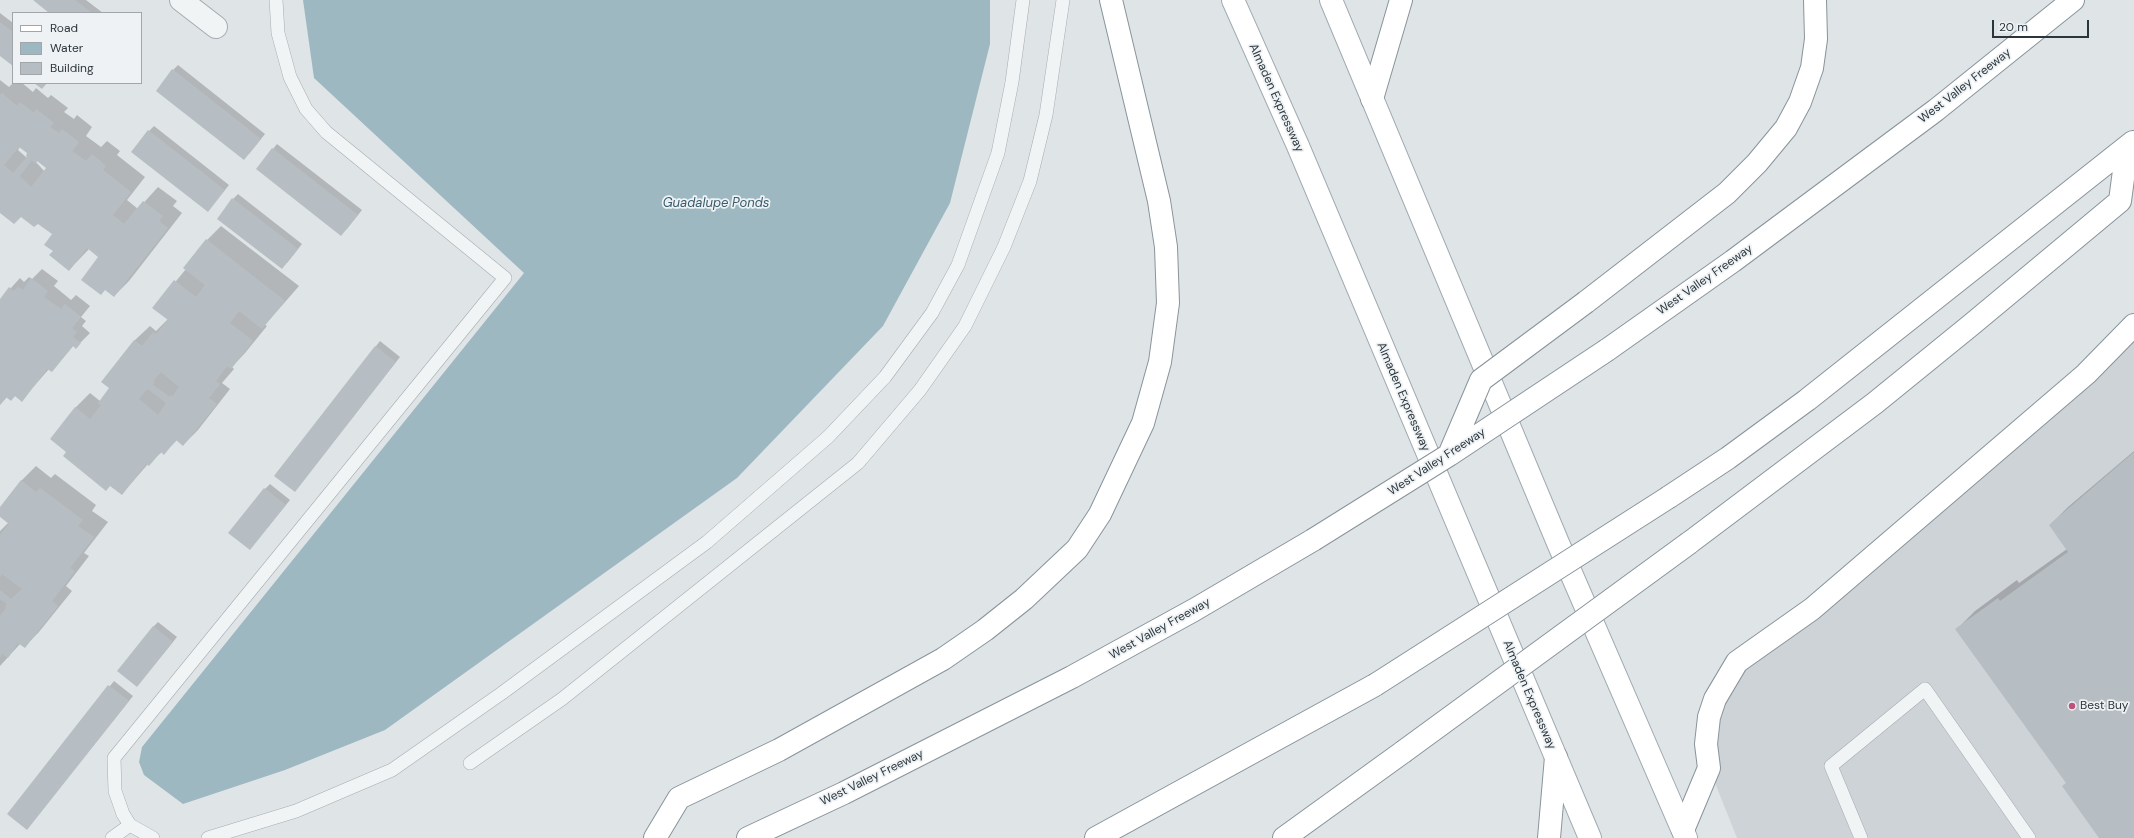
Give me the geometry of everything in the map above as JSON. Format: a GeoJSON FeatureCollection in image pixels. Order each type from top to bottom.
{"type":"FeatureCollection","features":[{"type":"Feature","properties":{"kind":"main road"},"geometry":{"type":"LineString","coordinates":[[655,838],[679,798],[779,750],[943,659],[985,630],[1024,598],[1077,549],[1100,514],[1143,423],[1160,362],[1168,303],[1166,247],[1159,201],[1112,0]]}},
{"type":"Feature","properties":{"kind":"main road","name":"Almaden Expressway"},"geometry":{"type":"LineString","coordinates":[[1233,0],[1298,146],[1590,838]]}},
{"type":"Feature","properties":{"kind":"main road"},"geometry":{"type":"LineString","coordinates":[[1331,0],[1555,536],[1684,834]]}},
{"type":"Feature","properties":{"kind":"main road"},"geometry":{"type":"LineString","coordinates":[[1372,100],[1401,0]]}},
{"type":"Feature","properties":{"kind":"main road"},"geometry":{"type":"LineString","coordinates":[[1449,455],[1481,380],[1586,302],[1727,192],[1758,163],[1786,128],[1800,102],[1812,68],[1816,39],[1815,0]]}},
{"type":"Feature","properties":{"kind":"main road","name":"West Valley Freeway"},"geometry":{"type":"LineString","coordinates":[[748,838],[844,793],[1072,677],[1194,610],[1313,540],[1449,455],[1607,350],[1733,261],[1936,110],[2073,0]]}},
{"type":"Feature","properties":{"kind":"main road"},"geometry":{"type":"LineString","coordinates":[[1096,838],[1375,685],[1728,458],[1807,400],[2131,145]]}},
{"type":"Feature","properties":{"kind":"main road"},"geometry":{"type":"LineString","coordinates":[[1284,838],[1688,543],[1875,402],[1971,325],[2120,201],[2131,145]]}},
{"type":"Feature","properties":{"kind":"main road"},"geometry":{"type":"LineString","coordinates":[[1684,834],[1709,768],[1706,744],[1709,717],[1715,699],[1737,662],[1824,599],[2086,374],[2134,325]]}},
{"type":"Feature","properties":{"kind":"main road"},"geometry":{"type":"LineString","coordinates":[[1549,838],[1556,757]]}},
{"type":"Feature","properties":{"kind":"street"},"geometry":{"type":"LineString","coordinates":[[181,0],[216,28]]}},
{"type":"Feature","properties":{"kind":"lane"},"geometry":{"type":"LineString","coordinates":[[153,838],[130,825],[123,814],[115,791],[114,758],[504,278],[326,132],[306,109],[290,77],[280,41],[276,0]]}},
{"type":"Feature","properties":{"kind":"lane"},"geometry":{"type":"LineString","coordinates":[[208,838],[296,811],[392,770],[502,693],[708,542],[828,437],[885,377],[932,313],[958,265],[998,153],[1012,82],[1022,0]]}},
{"type":"Feature","properties":{"kind":"lane"},"geometry":{"type":"LineString","coordinates":[[470,763],[562,699],[858,463],[920,390],[965,326],[1004,247],[1030,181],[1046,115],[1063,0]]}},
{"type":"Feature","properties":{"kind":"lane"},"geometry":{"type":"LineString","coordinates":[[1861,838],[1831,766],[1925,689],[2029,838]]}},
{"type":"Feature","properties":{"kind":"lane"},"geometry":{"type":"LineString","coordinates":[[112,838],[130,825]]}},
{"type":"Feature","properties":{"kind":"shaded area"},"geometry":{"type":"Polygon","coordinates":[[[2134,325],[2134,838],[1737,838],[1709,768],[1706,744],[1737,662],[2134,325]]]}},
{"type":"Feature","properties":{"kind":"water","name":"Guadalupe Ponds"},"geometry":{"type":"Polygon","coordinates":[[[303,0],[990,0],[990,44],[950,203],[883,326],[737,478],[385,730],[285,770],[183,804],[144,775],[139,762],[142,747],[524,273],[314,78],[303,0]]]}},
{"type":"Feature","properties":{"kind":"building"},"geometry":{"type":"Polygon","coordinates":[[[33,0],[75,0],[91,12],[48,12],[33,0]]]}},
{"type":"Feature","properties":{"kind":"building"},"geometry":{"type":"Polygon","coordinates":[[[0,22],[12,31],[12,65],[0,56],[0,22]]]}},
{"type":"Feature","properties":{"kind":"building"},"geometry":{"type":"Polygon","coordinates":[[[172,69],[261,139],[244,160],[156,91],[172,69]]]}},
{"type":"Feature","properties":{"kind":"building"},"geometry":{"type":"Polygon","coordinates":[[[35,84],[46,84],[42,89],[35,84]]]}},
{"type":"Feature","properties":{"kind":"building"},"geometry":{"type":"Polygon","coordinates":[[[2,93],[17,106],[20,102],[34,113],[36,109],[54,123],[50,127],[59,133],[62,129],[79,142],[72,151],[86,161],[92,154],[106,166],[103,170],[131,192],[113,215],[124,224],[143,201],[163,216],[159,221],[168,228],[114,297],[105,290],[101,295],[81,280],[98,257],[87,248],[69,271],[49,255],[53,251],[44,245],[52,234],[38,224],[34,227],[21,217],[14,224],[0,213],[0,95],[2,93]],[[19,147],[4,165],[13,173],[27,157],[27,153],[19,147]],[[32,160],[20,176],[31,187],[46,168],[37,161],[36,164],[32,160]]]}},
{"type":"Feature","properties":{"kind":"building"},"geometry":{"type":"Polygon","coordinates":[[[148,130],[225,190],[208,212],[131,152],[148,130]]]}},
{"type":"Feature","properties":{"kind":"building"},"geometry":{"type":"Polygon","coordinates":[[[272,148],[358,215],[341,236],[256,169],[272,148]]]}},
{"type":"Feature","properties":{"kind":"building"},"geometry":{"type":"Polygon","coordinates":[[[232,198],[298,249],[282,269],[217,219],[232,198]]]}},
{"type":"Feature","properties":{"kind":"building"},"geometry":{"type":"Polygon","coordinates":[[[206,239],[285,301],[262,329],[239,311],[230,323],[253,341],[231,369],[227,366],[216,381],[220,384],[209,398],[217,404],[183,446],[176,440],[164,455],[161,452],[149,466],[146,464],[122,495],[110,486],[106,491],[63,456],[66,452],[50,439],[75,407],[90,419],[101,405],[98,403],[109,388],[101,382],[134,340],[142,346],[153,332],[156,334],[168,320],[152,308],[174,280],[196,297],[205,285],[183,268],[206,239]],[[161,372],[153,381],[155,382],[153,385],[172,397],[179,387],[161,372]],[[146,390],[139,399],[158,415],[166,403],[149,390],[146,390]]]}},
{"type":"Feature","properties":{"kind":"building"},"geometry":{"type":"Polygon","coordinates":[[[31,278],[48,291],[44,297],[61,309],[65,304],[81,317],[72,328],[77,332],[73,337],[81,343],[76,349],[73,346],[52,372],[47,369],[22,402],[15,396],[11,401],[6,397],[0,405],[0,299],[9,287],[14,291],[18,287],[23,290],[31,278]]]}},
{"type":"Feature","properties":{"kind":"building"},"geometry":{"type":"Polygon","coordinates":[[[375,346],[396,362],[295,492],[274,476],[375,346]]]}},
{"type":"Feature","properties":{"kind":"building","name":"Best Buy"},"geometry":{"type":"Polygon","coordinates":[[[2134,452],[2134,838],[2099,838],[2062,786],[2066,783],[1955,629],[1998,598],[2000,601],[2068,552],[2049,525],[2134,452]]]}},
{"type":"Feature","properties":{"kind":"building"},"geometry":{"type":"Polygon","coordinates":[[[21,480],[36,492],[40,488],[83,520],[78,526],[94,537],[70,568],[75,571],[52,601],[58,606],[25,648],[18,643],[8,658],[2,654],[0,657],[0,616],[7,604],[0,599],[0,590],[11,599],[22,589],[2,574],[0,577],[0,535],[9,524],[0,517],[0,507],[21,480]]]}},
{"type":"Feature","properties":{"kind":"building"},"geometry":{"type":"Polygon","coordinates":[[[264,488],[286,505],[250,550],[228,533],[264,488]]]}},
{"type":"Feature","properties":{"kind":"building"},"geometry":{"type":"Polygon","coordinates":[[[153,626],[173,642],[137,687],[117,671],[153,626]]]}},
{"type":"Feature","properties":{"kind":"building"},"geometry":{"type":"Polygon","coordinates":[[[108,685],[129,701],[27,830],[7,814],[108,685]]]}},
{"type":"Feature","properties":{"kind":"place","name":"Best Buy"},"geometry":{"type":"Point","coordinates":[2072,706]}}]}
